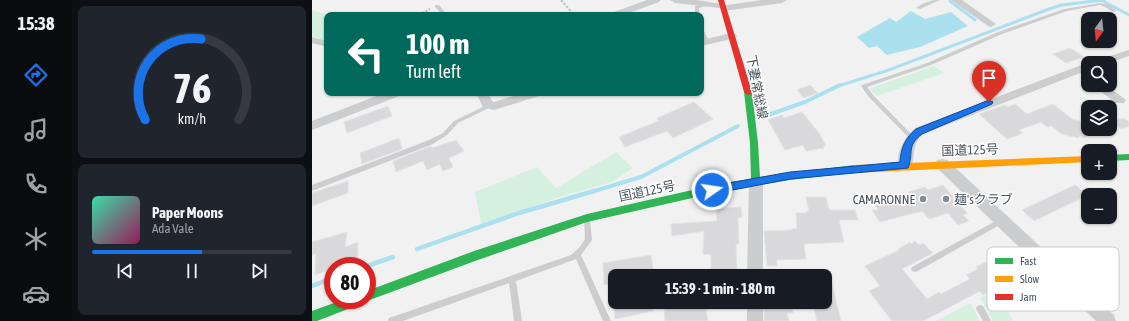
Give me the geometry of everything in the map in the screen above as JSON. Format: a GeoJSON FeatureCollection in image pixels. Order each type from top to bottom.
{"type":"FeatureCollection","features":[{"type":"Feature","properties":{"kind":"main road","name":"下妻常総線"},"geometry":{"type":"LineString","coordinates":[[722,5],[747,88],[754,143],[756,181]]}},
{"type":"Feature","properties":{"kind":"main road"},"geometry":{"type":"LineString","coordinates":[[1117,158],[1129,157]]}},
{"type":"Feature","properties":{"kind":"main road","name":"国道125号"},"geometry":{"type":"LineString","coordinates":[[376,293],[474,256],[587,218],[756,181],[831,171],[905,165],[1081,159]]}},
{"type":"Feature","properties":{"kind":"main road"},"geometry":{"type":"LineString","coordinates":[[312,317],[333,309]]}},
{"type":"Feature","properties":{"kind":"street"},"geometry":{"type":"LineString","coordinates":[[622,12],[656,0]]}},
{"type":"Feature","properties":{"kind":"street"},"geometry":{"type":"LineString","coordinates":[[675,0],[722,5],[782,0]]}},
{"type":"Feature","properties":{"kind":"street"},"geometry":{"type":"LineString","coordinates":[[956,0],[991,24]]}},
{"type":"Feature","properties":{"kind":"street"},"geometry":{"type":"LineString","coordinates":[[704,42],[732,36]]}},
{"type":"Feature","properties":{"kind":"street"},"geometry":{"type":"LineString","coordinates":[[312,40],[324,43]]}},
{"type":"Feature","properties":{"kind":"street"},"geometry":{"type":"LineString","coordinates":[[1117,56],[1129,52]]}},
{"type":"Feature","properties":{"kind":"street"},"geometry":{"type":"LineString","coordinates":[[905,165],[906,150],[911,137],[919,131],[989,102],[1081,68]]}},
{"type":"Feature","properties":{"kind":"street"},"geometry":{"type":"LineString","coordinates":[[1076,70],[1081,73]]}},
{"type":"Feature","properties":{"kind":"street"},"geometry":{"type":"LineString","coordinates":[[1108,92],[1120,100]]}},
{"type":"Feature","properties":{"kind":"street"},"geometry":{"type":"LineString","coordinates":[[484,96],[489,106],[499,105],[526,96]]}},
{"type":"Feature","properties":{"kind":"street"},"geometry":{"type":"LineString","coordinates":[[312,126],[372,97]]}},
{"type":"Feature","properties":{"kind":"street"},"geometry":{"type":"LineString","coordinates":[[942,164],[1030,247]]}},
{"type":"Feature","properties":{"kind":"street"},"geometry":{"type":"LineString","coordinates":[[755,269],[756,181]]}},
{"type":"Feature","properties":{"kind":"street"},"geometry":{"type":"LineString","coordinates":[[755,309],[755,321]]}},
{"type":"Feature","properties":{"kind":"street"},"geometry":{"type":"LineString","coordinates":[[1098,311],[1108,321]]}},
{"type":"Feature","properties":{"kind":"lane"},"geometry":{"type":"LineString","coordinates":[[918,8],[938,0]]}},
{"type":"Feature","properties":{"kind":"lane"},"geometry":{"type":"LineString","coordinates":[[697,12],[697,7],[706,4]]}},
{"type":"Feature","properties":{"kind":"lane"},"geometry":{"type":"LineString","coordinates":[[911,137],[871,96],[864,86],[929,64],[1000,33],[1066,10],[1100,4],[1115,11]]}},
{"type":"Feature","properties":{"kind":"lane"},"geometry":{"type":"LineString","coordinates":[[437,6],[442,12]]}},
{"type":"Feature","properties":{"kind":"lane"},"geometry":{"type":"LineString","coordinates":[[312,188],[431,142],[445,134],[456,122],[489,106]]}},
{"type":"Feature","properties":{"kind":"lane"},"geometry":{"type":"LineString","coordinates":[[392,321],[573,257],[589,240],[587,218]]}},
{"type":"Feature","properties":{"kind":"lane"},"geometry":{"type":"LineString","coordinates":[[915,269],[1002,220]]}},
{"type":"Feature","properties":{"kind":"lane"},"geometry":{"type":"LineString","coordinates":[[577,254],[607,321]]}},
{"type":"Feature","properties":{"kind":"lane"},"geometry":{"type":"LineString","coordinates":[[512,278],[518,321]]}},
{"type":"Feature","properties":{"kind":"lane"},"geometry":{"type":"LineString","coordinates":[[980,309],[987,321]]}},
{"type":"Feature","properties":{"kind":"path"},"geometry":{"type":"LineString","coordinates":[[561,0],[571,12]]}},
{"type":"Feature","properties":{"kind":"path"},"geometry":{"type":"LineString","coordinates":[[424,12],[437,6]]}},
{"type":"Feature","properties":{"kind":"green space"},"geometry":{"type":"Polygon","coordinates":[[[312,10],[324,14],[324,40],[312,36],[312,10]]]}},
{"type":"Feature","properties":{"kind":"green space"},"geometry":{"type":"Polygon","coordinates":[[[934,66],[944,73],[877,96],[871,90],[871,88],[934,66]]]}},
{"type":"Feature","properties":{"kind":"green space"},"geometry":{"type":"Polygon","coordinates":[[[616,152],[633,168],[612,182],[563,196],[481,224],[475,192],[537,167],[556,188],[616,152]]]}},
{"type":"Feature","properties":{"kind":"green space"},"geometry":{"type":"Polygon","coordinates":[[[987,294],[987,310],[980,298],[987,294]]]}},
{"type":"Feature","properties":{"kind":"green space"},"geometry":{"type":"Polygon","coordinates":[[[970,303],[980,321],[936,321],[970,303]]]}},
{"type":"Feature","properties":{"kind":"green space"},"geometry":{"type":"Polygon","coordinates":[[[987,311],[1008,311],[1013,321],[993,321],[987,311]]]}},
{"type":"Feature","properties":{"kind":"water"},"geometry":{"type":"Polygon","coordinates":[[[911,11],[925,19],[951,12],[968,26],[920,47],[887,55],[877,46],[869,48],[857,37],[890,18],[896,22],[911,11]]]}},
{"type":"Feature","properties":{"kind":"building"},"geometry":{"type":"Polygon","coordinates":[[[1070,48],[1082,56],[1081,58],[1066,63],[1053,54],[1070,48]]]}},
{"type":"Feature","properties":{"kind":"building"},"geometry":{"type":"Polygon","coordinates":[[[810,85],[818,93],[804,98],[797,90],[810,85]]]}},
{"type":"Feature","properties":{"kind":"building"},"geometry":{"type":"Polygon","coordinates":[[[694,102],[713,119],[673,138],[667,131],[625,147],[619,137],[659,121],[657,118],[694,102]]]}},
{"type":"Feature","properties":{"kind":"building"},"geometry":{"type":"Polygon","coordinates":[[[1015,104],[1027,114],[1053,104],[1072,119],[1081,121],[1081,136],[1088,136],[1083,138],[1080,136],[1076,138],[1074,136],[1070,137],[1066,134],[1063,135],[1051,126],[1047,127],[1041,122],[1019,130],[1023,133],[1007,139],[979,114],[1005,105],[1008,107],[1015,104]]]}},
{"type":"Feature","properties":{"kind":"building"},"geometry":{"type":"Polygon","coordinates":[[[388,106],[392,116],[347,133],[344,122],[388,106]]]}},
{"type":"Feature","properties":{"kind":"building"},"geometry":{"type":"Polygon","coordinates":[[[802,112],[819,133],[826,146],[823,146],[824,148],[806,151],[803,145],[785,150],[768,120],[782,115],[784,118],[802,112]]]}},
{"type":"Feature","properties":{"kind":"building"},"geometry":{"type":"Polygon","coordinates":[[[1123,118],[1129,122],[1129,126],[1122,129],[1117,126],[1117,120],[1123,118]]]}},
{"type":"Feature","properties":{"kind":"building"},"geometry":{"type":"Polygon","coordinates":[[[399,138],[402,149],[362,164],[360,153],[399,138]]]}},
{"type":"Feature","properties":{"kind":"building"},"geometry":{"type":"Polygon","coordinates":[[[456,140],[464,151],[449,158],[453,167],[443,171],[440,164],[427,170],[423,161],[396,172],[393,161],[431,146],[432,148],[456,140]]]}},
{"type":"Feature","properties":{"kind":"building"},"geometry":{"type":"Polygon","coordinates":[[[348,181],[348,193],[312,206],[312,193],[348,181]]]}},
{"type":"Feature","properties":{"kind":"building"},"geometry":{"type":"Polygon","coordinates":[[[943,185],[967,213],[963,215],[969,221],[958,225],[948,213],[929,219],[922,211],[880,222],[872,210],[878,210],[875,205],[910,194],[908,192],[925,187],[928,190],[943,185]]]}},
{"type":"Feature","properties":{"kind":"building"},"geometry":{"type":"Polygon","coordinates":[[[1075,185],[1081,190],[1081,198],[1034,221],[1022,210],[1075,185]]]}},
{"type":"Feature","properties":{"kind":"building"},"geometry":{"type":"Polygon","coordinates":[[[806,197],[826,197],[829,210],[855,210],[858,220],[839,220],[844,242],[805,244],[806,259],[777,260],[777,266],[767,266],[764,231],[792,230],[797,228],[796,213],[806,213],[806,211],[809,211],[806,197]]]}},
{"type":"Feature","properties":{"kind":"building"},"geometry":{"type":"Polygon","coordinates":[[[741,207],[742,217],[738,218],[739,244],[736,244],[737,269],[711,269],[711,255],[703,254],[704,231],[672,236],[671,224],[717,221],[716,209],[741,207]]]}},
{"type":"Feature","properties":{"kind":"building"},"geometry":{"type":"Polygon","coordinates":[[[347,232],[345,247],[358,242],[358,257],[324,257],[324,272],[315,275],[316,254],[312,255],[312,242],[347,232]]]}},
{"type":"Feature","properties":{"kind":"building"},"geometry":{"type":"Polygon","coordinates":[[[915,241],[919,245],[923,243],[933,253],[902,269],[927,299],[939,292],[941,294],[970,279],[966,275],[978,269],[976,267],[986,262],[987,293],[983,295],[980,291],[923,321],[892,321],[869,291],[880,286],[865,266],[899,250],[898,249],[910,242],[911,244],[915,241]]]}},
{"type":"Feature","properties":{"kind":"building"},"geometry":{"type":"Polygon","coordinates":[[[651,255],[653,269],[608,269],[608,284],[604,285],[603,263],[651,255]]]}},
{"type":"Feature","properties":{"kind":"building"},"geometry":{"type":"Polygon","coordinates":[[[832,284],[841,321],[817,321],[814,309],[832,309],[832,284]]]}},
{"type":"Feature","properties":{"kind":"building"},"geometry":{"type":"Polygon","coordinates":[[[614,309],[653,309],[653,311],[615,319],[614,309]]]}},
{"type":"Feature","properties":{"kind":"building"},"geometry":{"type":"Polygon","coordinates":[[[664,309],[706,309],[708,321],[665,321],[664,309]]]}},
{"type":"Feature","properties":{"kind":"building"},"geometry":{"type":"Polygon","coordinates":[[[764,309],[793,309],[793,313],[787,313],[789,321],[764,321],[764,309]]]}},
{"type":"Feature","properties":{"kind":"waterway"},"geometry":{"type":"LineString","coordinates":[[838,86],[886,71],[1049,9],[1062,5],[1101,0]]}},
{"type":"Feature","properties":{"kind":"waterway"},"geometry":{"type":"LineString","coordinates":[[1101,0],[1129,15]]}},
{"type":"Feature","properties":{"kind":"waterway"},"geometry":{"type":"LineString","coordinates":[[950,1],[975,20]]}},
{"type":"Feature","properties":{"kind":"waterway"},"geometry":{"type":"LineString","coordinates":[[768,115],[805,102],[840,85]]}},
{"type":"Feature","properties":{"kind":"waterway"},"geometry":{"type":"LineString","coordinates":[[591,192],[641,177],[738,126]]}},
{"type":"Feature","properties":{"kind":"waterway"},"geometry":{"type":"LineString","coordinates":[[417,249],[519,213],[594,191]]}},
{"type":"Feature","properties":{"kind":"waterway"},"geometry":{"type":"LineString","coordinates":[[376,263],[393,257]]}},
{"type":"Feature","properties":{"kind":"waterway"},"geometry":{"type":"LineString","coordinates":[[312,286],[324,281]]}},
{"type":"Feature","properties":{"kind":"traffic: fast"},"geometry":{"type":"LineString","coordinates":[[748,92],[754,143],[756,181]]}},
{"type":"Feature","properties":{"kind":"traffic: fast"},"geometry":{"type":"LineString","coordinates":[[1117,158],[1129,157]]}},
{"type":"Feature","properties":{"kind":"traffic: fast"},"geometry":{"type":"LineString","coordinates":[[376,293],[474,256],[587,218],[723,187],[790,176],[854,169]]}},
{"type":"Feature","properties":{"kind":"traffic: fast"},"geometry":{"type":"LineString","coordinates":[[312,317],[333,309]]}},
{"type":"Feature","properties":{"kind":"traffic: slow"},"geometry":{"type":"LineString","coordinates":[[854,169],[1081,159]]}},
{"type":"Feature","properties":{"kind":"traffic: jam"},"geometry":{"type":"LineString","coordinates":[[721,0],[748,92]]}},
{"type":"Feature","properties":{"kind":"place","name":"CAMARONNE"},"geometry":{"type":"Point","coordinates":[923,199]}},
{"type":"Feature","properties":{"kind":"place","name":"麺'sクラブ"},"geometry":{"type":"Point","coordinates":[946,199]}},
{"type":"Feature","properties":{"kind":"route"},"geometry":{"type":"LineString","coordinates":[[712,190],[790,176],[839,170],[905,165],[906,150],[911,137],[919,131],[989,102]]}}]}
